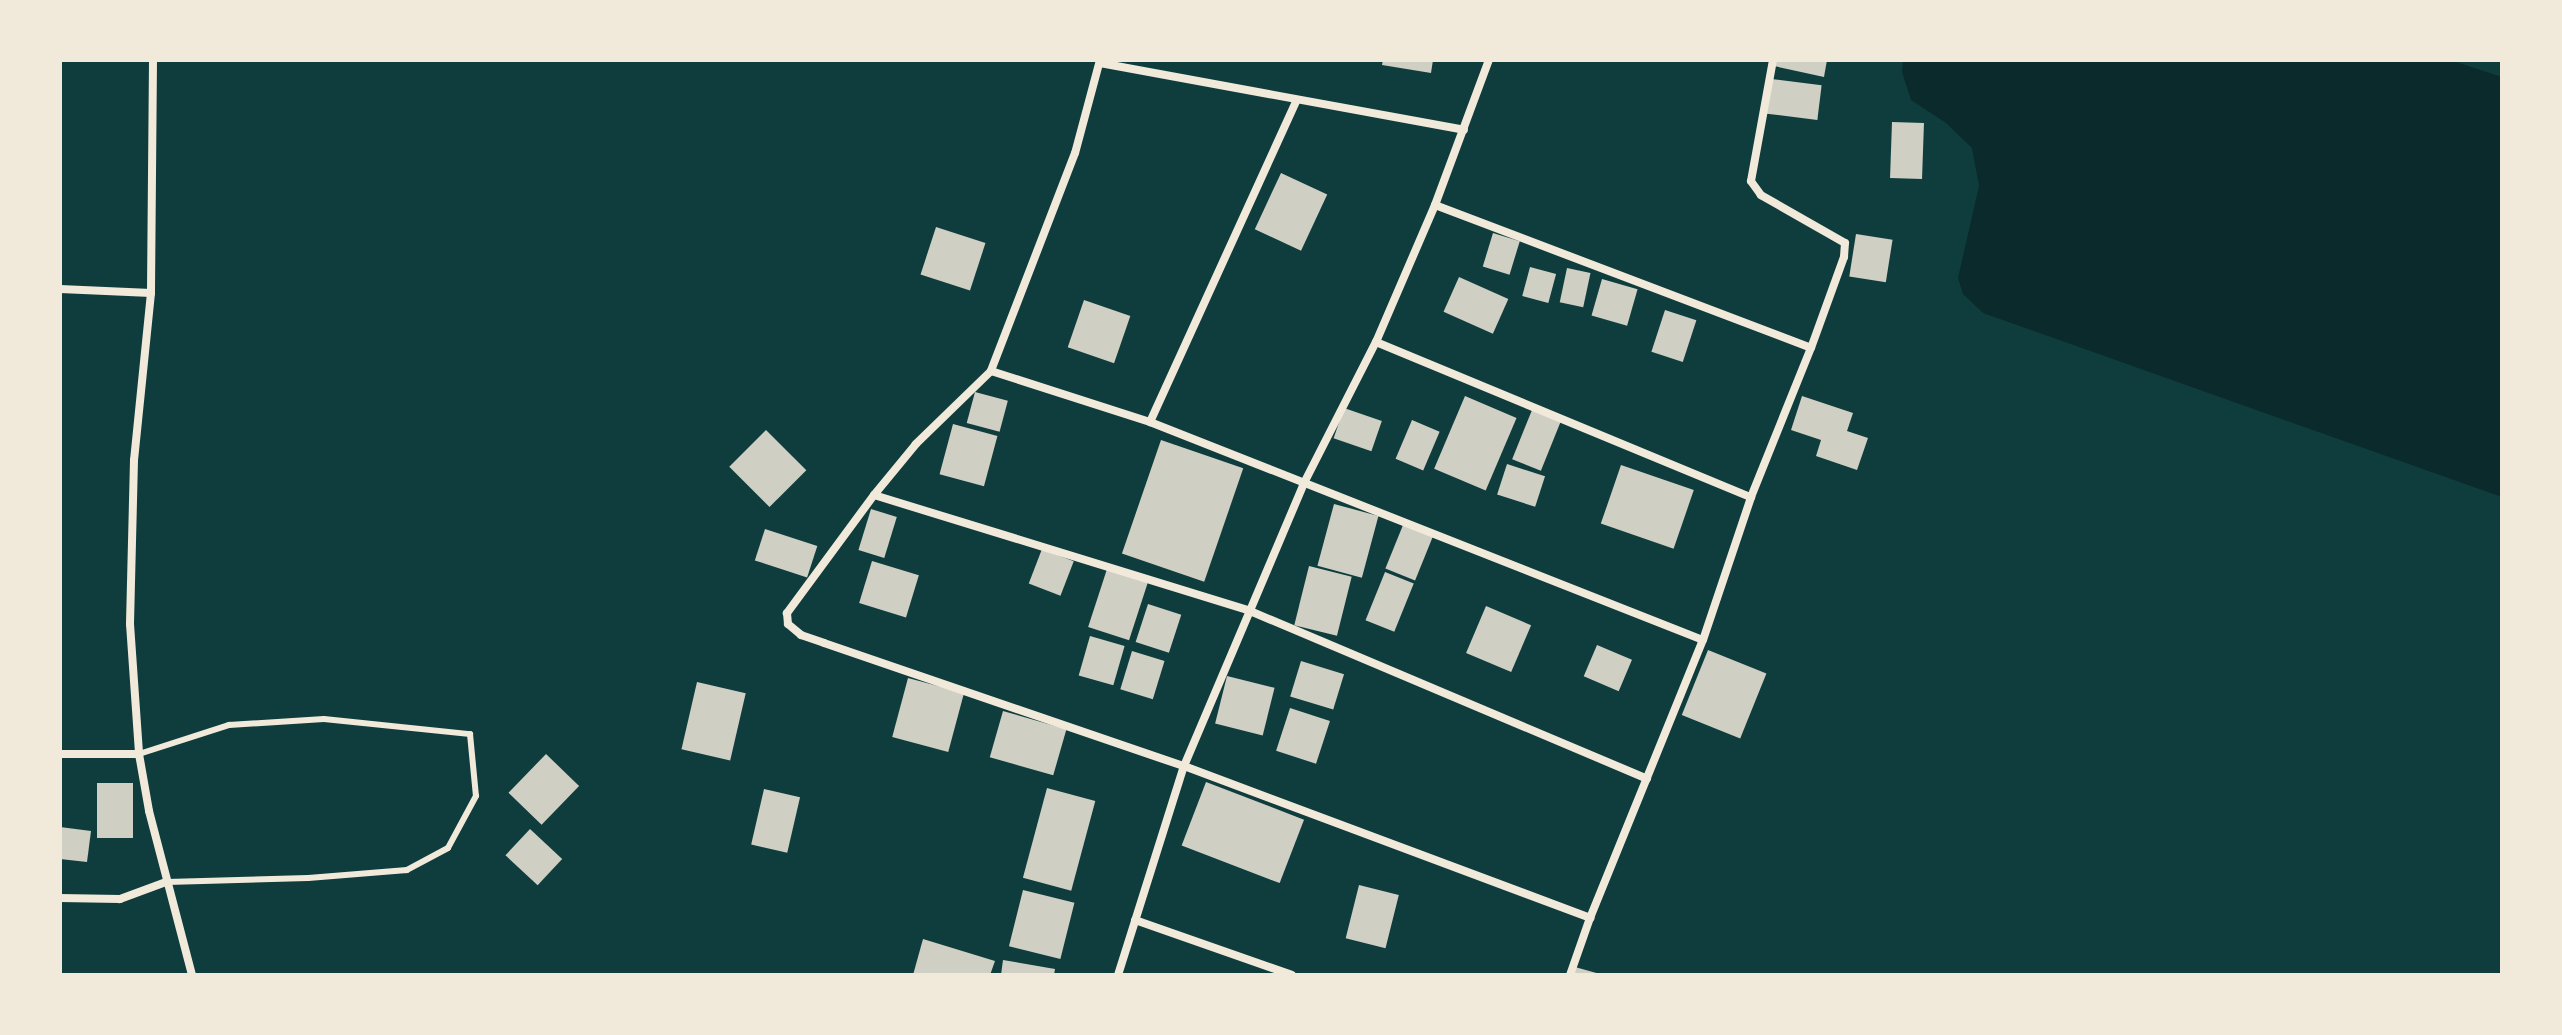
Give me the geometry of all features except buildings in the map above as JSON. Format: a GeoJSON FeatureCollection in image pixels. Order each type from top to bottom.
{"type":"FeatureCollection","features":[{"type":"Feature","properties":{"kind":"street"},"geometry":{"type":"LineString","coordinates":[[153,60],[151,293],[134,460],[130,624],[139,754],[166,882],[192,975]]}},
{"type":"Feature","properties":{"kind":"street"},"geometry":{"type":"LineString","coordinates":[[1118,975],[1184,766],[1303,485],[1376,342],[1435,205],[1489,60]]}},
{"type":"Feature","properties":{"kind":"street"},"geometry":{"type":"LineString","coordinates":[[1570,975],[1590,918],[1703,640],[1751,497],[1844,257],[1845,243],[1761,195],[1751,181],[1773,60]]}},
{"type":"Feature","properties":{"kind":"street"},"geometry":{"type":"LineString","coordinates":[[1464,130],[1100,61],[1075,153],[991,371],[916,444],[874,495],[787,613],[788,624],[801,635],[1184,766],[1590,918]]}},
{"type":"Feature","properties":{"kind":"street"},"geometry":{"type":"LineString","coordinates":[[1150,422],[1297,100]]}},
{"type":"Feature","properties":{"kind":"street"},"geometry":{"type":"LineString","coordinates":[[1435,205],[1811,348]]}},
{"type":"Feature","properties":{"kind":"street"},"geometry":{"type":"LineString","coordinates":[[60,289],[151,293]]}},
{"type":"Feature","properties":{"kind":"street"},"geometry":{"type":"LineString","coordinates":[[1376,342],[1751,497]]}},
{"type":"Feature","properties":{"kind":"street"},"geometry":{"type":"LineString","coordinates":[[991,371],[1150,422],[1303,485],[1703,640]]}},
{"type":"Feature","properties":{"kind":"street"},"geometry":{"type":"LineString","coordinates":[[874,495],[1250,611],[1647,779]]}},
{"type":"Feature","properties":{"kind":"street"},"geometry":{"type":"LineString","coordinates":[[60,754],[139,754]]}},
{"type":"Feature","properties":{"kind":"street"},"geometry":{"type":"LineString","coordinates":[[60,898],[120,899],[166,882]]}},
{"type":"Feature","properties":{"kind":"street"},"geometry":{"type":"LineString","coordinates":[[1135,920],[1292,975]]}},
{"type":"Feature","properties":{"kind":"lane"},"geometry":{"type":"LineString","coordinates":[[139,754],[229,725],[324,719],[470,734],[476,796],[448,848],[407,870],[308,878],[166,882]]}},
{"type":"Feature","properties":{"kind":"water"},"geometry":{"type":"Polygon","coordinates":[[[1903,60],[2450,60],[2502,77],[2502,497],[1983,313],[1963,294],[1958,278],[1979,186],[1972,148],[1946,123],[1911,100],[1902,72],[1903,60]]]}}]}
